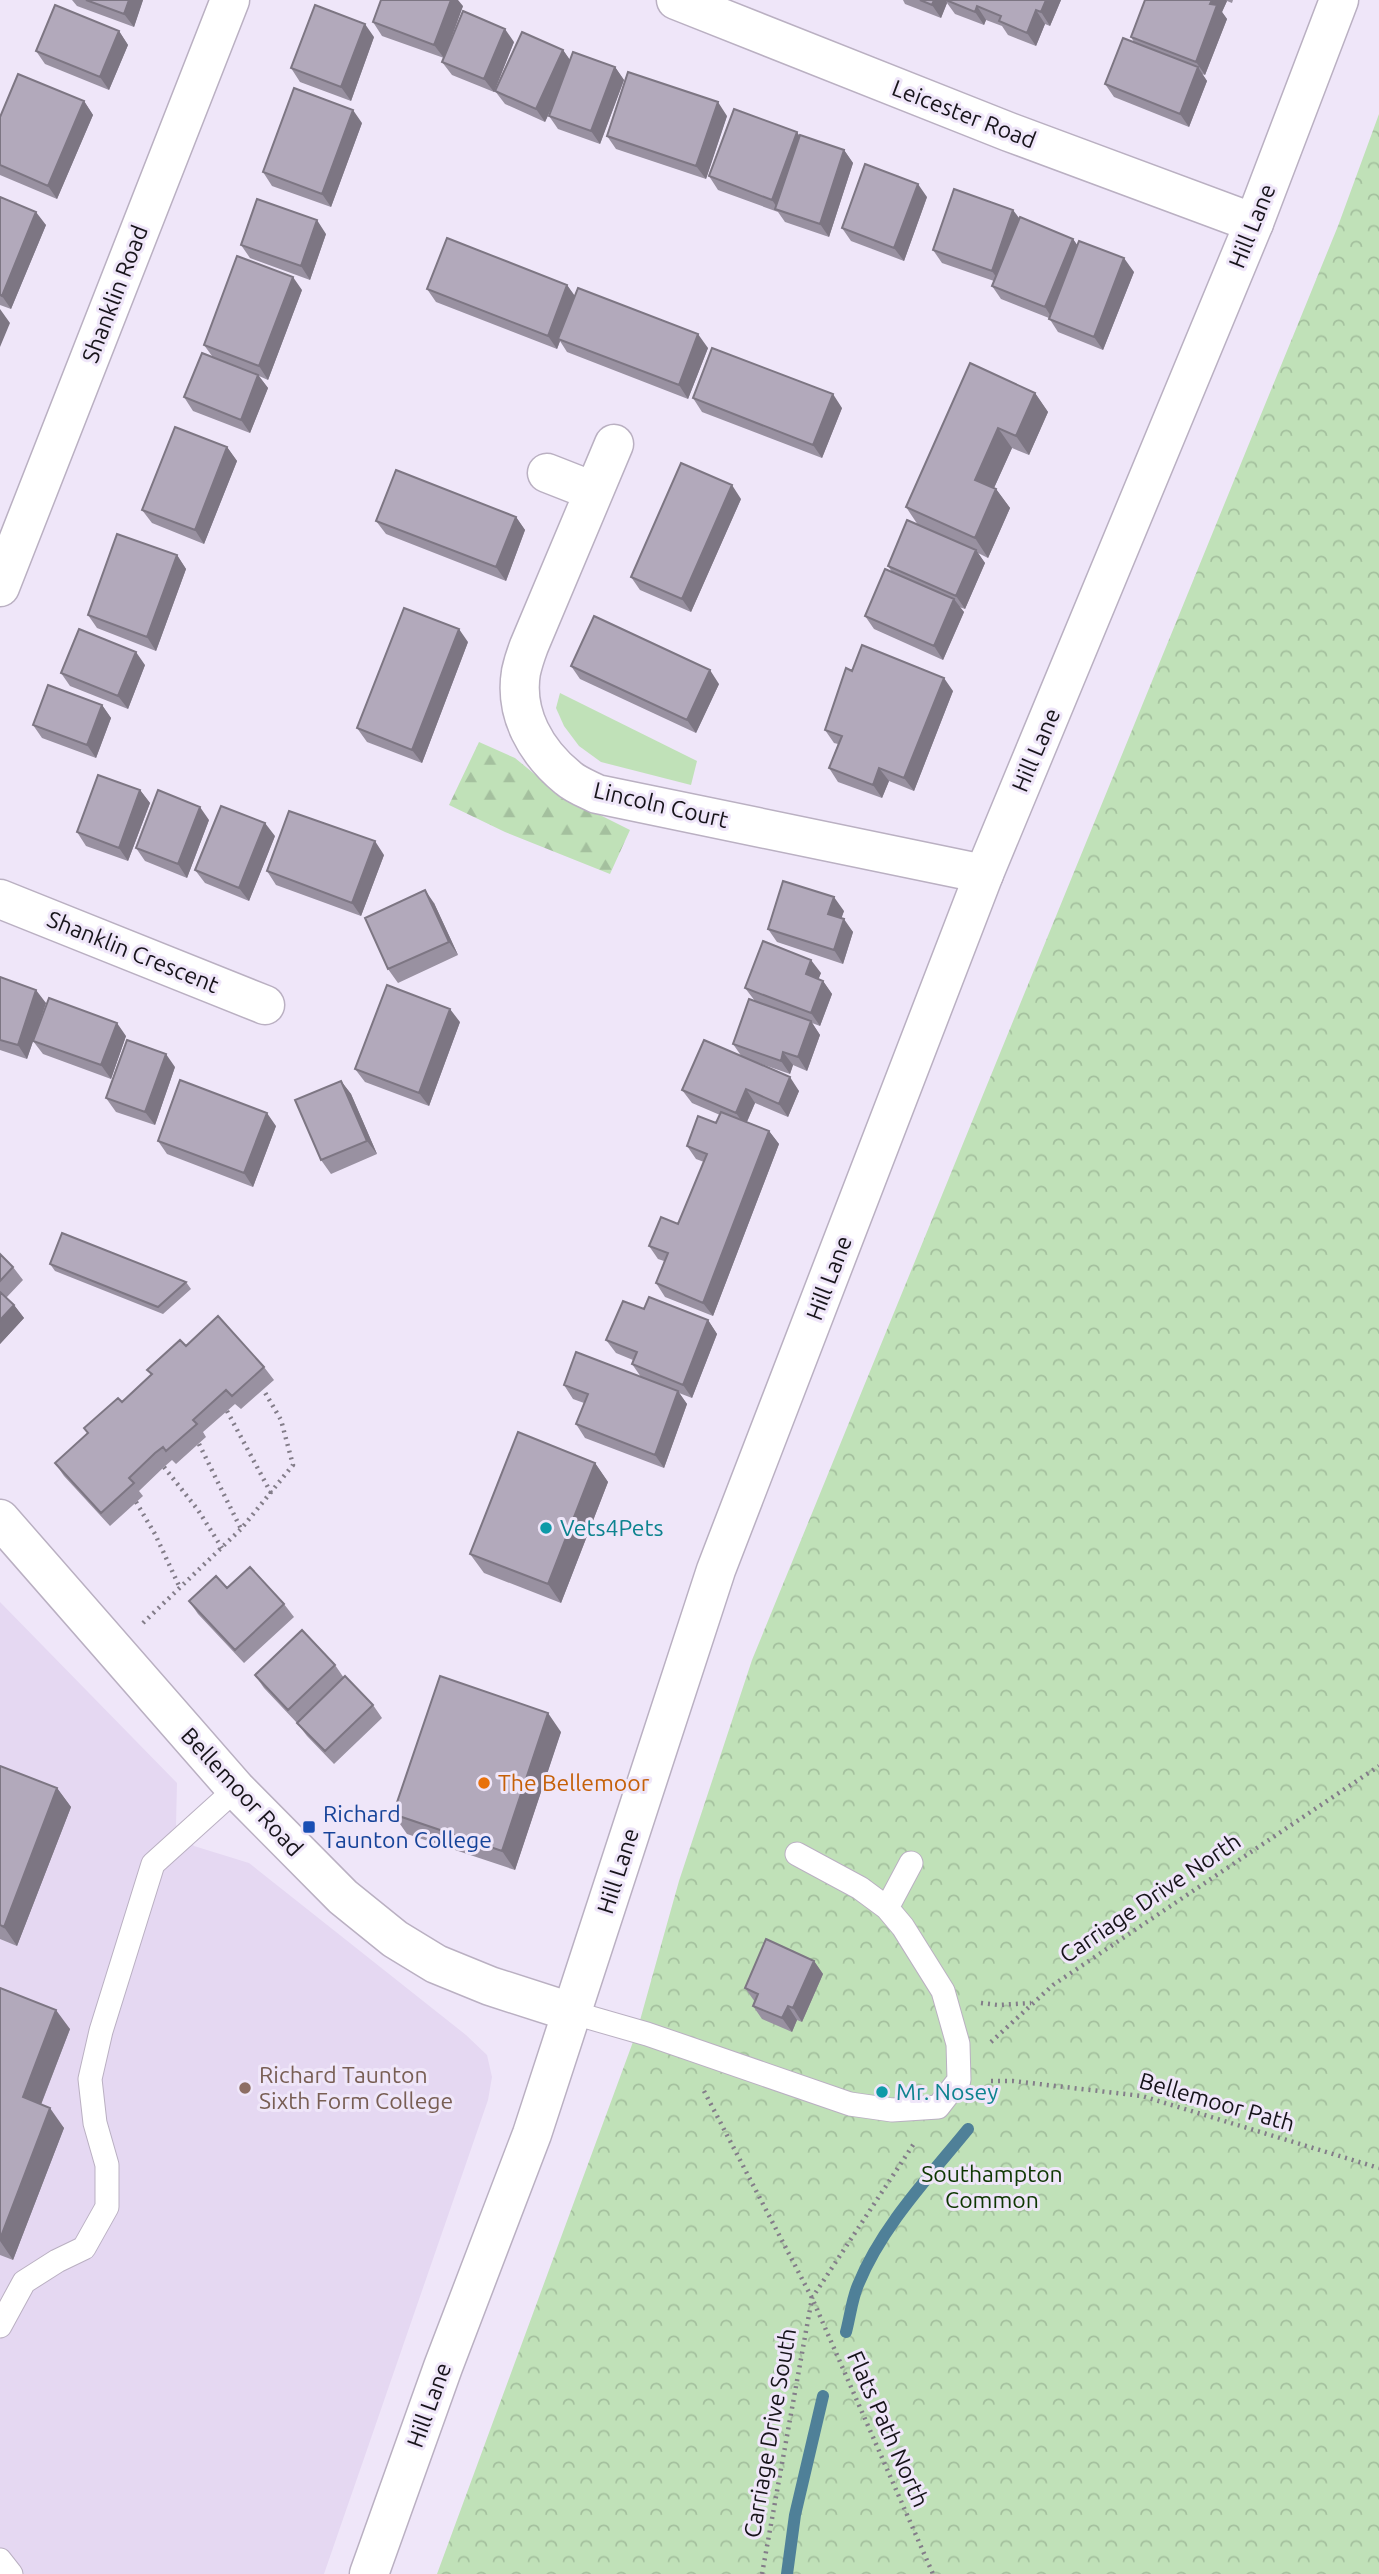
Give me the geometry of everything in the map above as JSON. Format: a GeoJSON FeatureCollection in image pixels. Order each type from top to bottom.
{"type":"FeatureCollection","features":[{"type":"Feature","properties":{"kind":"street","name":"Shanklin Road"},"geometry":{"type":"LineString","coordinates":[[0,587],[230,0]]}},
{"type":"Feature","properties":{"kind":"street","name":"Leicester Road"},"geometry":{"type":"LineString","coordinates":[[676,0],[756,15],[1009,132],[1254,223]]}},
{"type":"Feature","properties":{"kind":"street","name":"Hill Lane"},"geometry":{"type":"LineString","coordinates":[[369,2574],[574,2013],[716,1570],[984,874],[1254,223],[1339,0]]}},
{"type":"Feature","properties":{"kind":"street","name":"Lincoln Court"},"geometry":{"type":"LineString","coordinates":[[614,444],[529,646],[521,673],[522,708],[529,733],[548,759],[569,780],[597,794],[984,874]]}},
{"type":"Feature","properties":{"kind":"street"},"geometry":{"type":"LineString","coordinates":[[547,473],[593,491]]}},
{"type":"Feature","properties":{"kind":"street","name":"Shanklin Crescent"},"geometry":{"type":"LineString","coordinates":[[0,898],[265,1005]]}},
{"type":"Feature","properties":{"kind":"street","name":"Bellemoor Road"},"geometry":{"type":"LineString","coordinates":[[0,1519],[236,1789],[343,1898],[395,1939],[436,1964],[490,1986],[574,2013]]}},
{"type":"Feature","properties":{"kind":"lane"},"geometry":{"type":"LineString","coordinates":[[0,2326],[24,2282],[84,2248],[107,2207],[107,2165],[95,2123],[90,2079],[101,2031],[153,1864],[236,1789]]}},
{"type":"Feature","properties":{"kind":"lane"},"geometry":{"type":"LineString","coordinates":[[574,2013],[647,2034],[850,2104],[892,2110],[938,2107],[959,2080],[958,2045],[943,1991],[903,1927],[887,1908],[860,1888],[797,1854]]}},
{"type":"Feature","properties":{"kind":"lane"},"geometry":{"type":"LineString","coordinates":[[887,1908],[911,1863]]}},
{"type":"Feature","properties":{"kind":"lane"},"geometry":{"type":"LineString","coordinates":[[0,2560],[11,2574]]}},
{"type":"Feature","properties":{"kind":"path"},"geometry":{"type":"LineString","coordinates":[[115,1650],[241,1529],[293,1465],[281,1420],[263,1389]]}},
{"type":"Feature","properties":{"kind":"path"},"geometry":{"type":"LineString","coordinates":[[227,1411],[271,1493]]}},
{"type":"Feature","properties":{"kind":"path"},"geometry":{"type":"LineString","coordinates":[[199,1444],[241,1529]]}},
{"type":"Feature","properties":{"kind":"path"},"geometry":{"type":"LineString","coordinates":[[164,1467],[198,1510],[222,1548]]}},
{"type":"Feature","properties":{"kind":"path"},"geometry":{"type":"LineString","coordinates":[[136,1502],[180,1588]]}},
{"type":"Feature","properties":{"kind":"path","name":"Carriage Drive North"},"geometry":{"type":"LineString","coordinates":[[959,2080],[997,2035],[1053,1985],[1379,1766]]}},
{"type":"Feature","properties":{"kind":"path"},"geometry":{"type":"LineString","coordinates":[[943,1991],[969,2002],[998,2005],[1033,2003]]}},
{"type":"Feature","properties":{"kind":"path","name":"Flats Path North"},"geometry":{"type":"LineString","coordinates":[[698,2052],[700,2084],[812,2298],[933,2574]]}},
{"type":"Feature","properties":{"kind":"path","name":"Bellemoor Path"},"geometry":{"type":"LineString","coordinates":[[959,2080],[1013,2081],[1142,2096],[1379,2168]]}},
{"type":"Feature","properties":{"kind":"path"},"geometry":{"type":"LineString","coordinates":[[812,2298],[938,2107]]}},
{"type":"Feature","properties":{"kind":"path","name":"Carriage Drive South"},"geometry":{"type":"LineString","coordinates":[[762,2574],[812,2298]]}},
{"type":"Feature","properties":{"kind":"shaded area","name":"Richard Taunton Sixth Form College"},"geometry":{"type":"Polygon","coordinates":[[[0,1602],[177,1783],[176,1825],[194,1846],[249,1863],[466,2035],[487,2055],[492,2077],[488,2100],[324,2574],[0,2574],[0,1602]]]}},
{"type":"Feature","properties":{"kind":"green space","name":"Southampton Common"},"geometry":{"type":"Polygon","coordinates":[[[1379,114],[1379,2574],[437,2574],[637,2031],[679,1881],[752,1660],[1338,226],[1379,114]]]}},
{"type":"Feature","properties":{"kind":"green space"},"geometry":{"type":"Polygon","coordinates":[[[560,693],[697,761],[691,785],[601,762],[579,746],[564,726],[556,708],[560,693]]]}},
{"type":"Feature","properties":{"kind":"green space"},"geometry":{"type":"Polygon","coordinates":[[[479,742],[515,758],[560,795],[630,830],[610,874],[505,832],[449,805],[479,742]]]}},
{"type":"Feature","properties":{"kind":"building"},"geometry":{"type":"Polygon","coordinates":[[[86,0],[129,0],[124,14],[86,0]]]}},
{"type":"Feature","properties":{"kind":"building"},"geometry":{"type":"Polygon","coordinates":[[[381,0],[451,0],[434,45],[373,22],[381,0]]]}},
{"type":"Feature","properties":{"kind":"building"},"geometry":{"type":"Polygon","coordinates":[[[920,0],[934,0],[932,5],[920,0]]]}},
{"type":"Feature","properties":{"kind":"building"},"geometry":{"type":"Polygon","coordinates":[[[946,0],[1046,0],[1041,12],[1036,10],[1027,33],[999,21],[1001,16],[977,6],[975,12],[946,0]]]}},
{"type":"Feature","properties":{"kind":"building"},"geometry":{"type":"Polygon","coordinates":[[[1145,0],[1212,0],[1210,4],[1217,5],[1196,62],[1131,37],[1145,0]]]}},
{"type":"Feature","properties":{"kind":"building"},"geometry":{"type":"Polygon","coordinates":[[[55,5],[119,31],[100,77],[36,51],[55,5]]]}},
{"type":"Feature","properties":{"kind":"building"},"geometry":{"type":"Polygon","coordinates":[[[315,5],[365,24],[341,87],[291,68],[315,5]]]}},
{"type":"Feature","properties":{"kind":"building"},"geometry":{"type":"Polygon","coordinates":[[[463,11],[505,29],[484,79],[442,62],[463,11]]]}},
{"type":"Feature","properties":{"kind":"building"},"geometry":{"type":"Polygon","coordinates":[[[522,32],[563,50],[536,109],[495,91],[522,32]]]}},
{"type":"Feature","properties":{"kind":"building"},"geometry":{"type":"Polygon","coordinates":[[[1123,38],[1198,67],[1180,114],[1105,84],[1123,38]]]}},
{"type":"Feature","properties":{"kind":"building"},"geometry":{"type":"Polygon","coordinates":[[[573,52],[615,67],[591,131],[549,116],[573,52]]]}},
{"type":"Feature","properties":{"kind":"building"},"geometry":{"type":"Polygon","coordinates":[[[628,72],[718,102],[696,166],[607,136],[628,72]]]}},
{"type":"Feature","properties":{"kind":"building"},"geometry":{"type":"Polygon","coordinates":[[[18,74],[84,101],[48,186],[0,165],[0,117],[18,74]]]}},
{"type":"Feature","properties":{"kind":"building"},"geometry":{"type":"Polygon","coordinates":[[[294,88],[353,110],[322,194],[263,172],[294,88]]]}},
{"type":"Feature","properties":{"kind":"building"},"geometry":{"type":"Polygon","coordinates":[[[734,109],[797,132],[772,200],[709,176],[734,109]]]}},
{"type":"Feature","properties":{"kind":"building"},"geometry":{"type":"Polygon","coordinates":[[[800,135],[844,150],[820,224],[775,209],[800,135]]]}},
{"type":"Feature","properties":{"kind":"building"},"geometry":{"type":"Polygon","coordinates":[[[865,164],[918,184],[894,248],[842,228],[865,164]]]}},
{"type":"Feature","properties":{"kind":"building"},"geometry":{"type":"Polygon","coordinates":[[[954,189],[1013,210],[992,271],[933,250],[954,189]]]}},
{"type":"Feature","properties":{"kind":"building"},"geometry":{"type":"Polygon","coordinates":[[[0,197],[36,212],[2,296],[0,295],[0,197]]]}},
{"type":"Feature","properties":{"kind":"building"},"geometry":{"type":"Polygon","coordinates":[[[257,199],[317,220],[301,266],[241,245],[257,199]]]}},
{"type":"Feature","properties":{"kind":"building"},"geometry":{"type":"Polygon","coordinates":[[[1020,217],[1073,239],[1045,307],[992,286],[1020,217]]]}},
{"type":"Feature","properties":{"kind":"building"},"geometry":{"type":"Polygon","coordinates":[[[447,238],[567,285],[548,336],[427,289],[447,238]]]}},
{"type":"Feature","properties":{"kind":"building"},"geometry":{"type":"Polygon","coordinates":[[[1079,241],[1124,258],[1094,337],[1049,319],[1079,241]]]}},
{"type":"Feature","properties":{"kind":"building"},"geometry":{"type":"Polygon","coordinates":[[[237,256],[293,277],[259,366],[204,345],[237,256]]]}},
{"type":"Feature","properties":{"kind":"building"},"geometry":{"type":"Polygon","coordinates":[[[578,288],[698,334],[679,385],[558,339],[578,288]]]}},
{"type":"Feature","properties":{"kind":"building"},"geometry":{"type":"Polygon","coordinates":[[[712,348],[833,394],[813,445],[693,398],[712,348]]]}},
{"type":"Feature","properties":{"kind":"building"},"geometry":{"type":"Polygon","coordinates":[[[202,353],[258,375],[241,420],[184,397],[202,353]]]}},
{"type":"Feature","properties":{"kind":"building"},"geometry":{"type":"Polygon","coordinates":[[[970,363],[1035,393],[1016,436],[998,428],[975,480],[996,489],[975,538],[906,507],[970,363]]]}},
{"type":"Feature","properties":{"kind":"building"},"geometry":{"type":"Polygon","coordinates":[[[175,427],[227,447],[195,530],[142,510],[175,427]]]}},
{"type":"Feature","properties":{"kind":"building"},"geometry":{"type":"Polygon","coordinates":[[[681,463],[732,485],[682,599],[631,577],[681,463]]]}},
{"type":"Feature","properties":{"kind":"building"},"geometry":{"type":"Polygon","coordinates":[[[396,470],[516,517],[496,567],[376,521],[396,470]]]}},
{"type":"Feature","properties":{"kind":"building"},"geometry":{"type":"Polygon","coordinates":[[[907,520],[976,550],[956,596],[888,566],[907,520]]]}},
{"type":"Feature","properties":{"kind":"building"},"geometry":{"type":"Polygon","coordinates":[[[117,534],[177,555],[147,637],[88,615],[117,534]]]}},
{"type":"Feature","properties":{"kind":"building"},"geometry":{"type":"Polygon","coordinates":[[[885,569],[954,599],[934,646],[865,616],[885,569]]]}},
{"type":"Feature","properties":{"kind":"building"},"geometry":{"type":"Polygon","coordinates":[[[404,608],[459,629],[412,750],[357,728],[404,608]]]}},
{"type":"Feature","properties":{"kind":"building"},"geometry":{"type":"Polygon","coordinates":[[[594,616],[710,670],[687,720],[571,666],[594,616]]]}},
{"type":"Feature","properties":{"kind":"building"},"geometry":{"type":"Polygon","coordinates":[[[79,629],[136,652],[118,696],[61,673],[79,629]]]}},
{"type":"Feature","properties":{"kind":"building"},"geometry":{"type":"Polygon","coordinates":[[[862,645],[944,678],[904,778],[879,768],[873,785],[829,768],[842,736],[825,730],[846,668],[852,671],[862,645]]]}},
{"type":"Feature","properties":{"kind":"building"},"geometry":{"type":"Polygon","coordinates":[[[48,685],[102,705],[87,745],[33,725],[48,685]]]}},
{"type":"Feature","properties":{"kind":"building"},"geometry":{"type":"Polygon","coordinates":[[[98,775],[140,790],[119,848],[77,832],[98,775]]]}},
{"type":"Feature","properties":{"kind":"building"},"geometry":{"type":"Polygon","coordinates":[[[158,790],[200,807],[178,864],[136,848],[158,790]]]}},
{"type":"Feature","properties":{"kind":"building"},"geometry":{"type":"Polygon","coordinates":[[[221,806],[265,823],[239,888],[195,870],[221,806]]]}},
{"type":"Feature","properties":{"kind":"building"},"geometry":{"type":"Polygon","coordinates":[[[289,811],[375,841],[352,903],[267,871],[289,811]]]}},
{"type":"Feature","properties":{"kind":"building"},"geometry":{"type":"Polygon","coordinates":[[[783,881],[834,897],[828,914],[844,919],[834,950],[768,929],[783,881]]]}},
{"type":"Feature","properties":{"kind":"building"},"geometry":{"type":"Polygon","coordinates":[[[425,890],[449,942],[388,969],[365,918],[425,890]]]}},
{"type":"Feature","properties":{"kind":"building"},"geometry":{"type":"Polygon","coordinates":[[[763,941],[811,960],[806,974],[823,981],[811,1013],[745,988],[763,941]]]}},
{"type":"Feature","properties":{"kind":"building"},"geometry":{"type":"Polygon","coordinates":[[[0,977],[36,990],[18,1045],[0,1040],[0,977]]]}},
{"type":"Feature","properties":{"kind":"building"},"geometry":{"type":"Polygon","coordinates":[[[387,985],[450,1009],[419,1093],[355,1069],[387,985]]]}},
{"type":"Feature","properties":{"kind":"building"},"geometry":{"type":"Polygon","coordinates":[[[49,998],[117,1023],[101,1065],[33,1041],[49,998]]]}},
{"type":"Feature","properties":{"kind":"building"},"geometry":{"type":"Polygon","coordinates":[[[749,999],[811,1021],[798,1057],[783,1052],[781,1061],[733,1044],[749,999]]]}},
{"type":"Feature","properties":{"kind":"building"},"geometry":{"type":"Polygon","coordinates":[[[127,1040],[166,1054],[145,1112],[106,1098],[127,1040]]]}},
{"type":"Feature","properties":{"kind":"building"},"geometry":{"type":"Polygon","coordinates":[[[704,1040],[790,1077],[779,1104],[746,1089],[736,1113],[682,1090],[704,1040]]]}},
{"type":"Feature","properties":{"kind":"building"},"geometry":{"type":"Polygon","coordinates":[[[180,1080],[267,1113],[244,1173],[158,1141],[180,1080]]]}},
{"type":"Feature","properties":{"kind":"building"},"geometry":{"type":"Polygon","coordinates":[[[341,1081],[367,1141],[321,1160],[295,1100],[341,1081]]]}},
{"type":"Feature","properties":{"kind":"building"},"geometry":{"type":"Polygon","coordinates":[[[721,1112],[769,1131],[703,1303],[656,1283],[668,1253],[649,1246],[661,1217],[678,1224],[707,1154],[687,1146],[698,1116],[716,1123],[721,1112]]]}},
{"type":"Feature","properties":{"kind":"building"},"geometry":{"type":"Polygon","coordinates":[[[62,1233],[186,1282],[158,1307],[50,1264],[62,1233]]]}},
{"type":"Feature","properties":{"kind":"building"},"geometry":{"type":"Polygon","coordinates":[[[0,1254],[13,1267],[0,1281],[0,1254]]]}},
{"type":"Feature","properties":{"kind":"building"},"geometry":{"type":"Polygon","coordinates":[[[0,1292],[14,1305],[0,1320],[0,1292]]]}},
{"type":"Feature","properties":{"kind":"building"},"geometry":{"type":"Polygon","coordinates":[[[649,1297],[708,1320],[683,1385],[632,1364],[637,1352],[606,1340],[623,1301],[644,1309],[649,1297]]]}},
{"type":"Feature","properties":{"kind":"building"},"geometry":{"type":"Polygon","coordinates":[[[218,1316],[264,1367],[232,1396],[226,1390],[193,1420],[197,1424],[166,1451],[163,1447],[155,1453],[129,1478],[134,1483],[101,1513],[55,1463],[88,1433],[84,1428],[118,1398],[122,1402],[152,1374],[147,1370],[180,1340],[186,1346],[218,1316]]]}},
{"type":"Feature","properties":{"kind":"building"},"geometry":{"type":"Polygon","coordinates":[[[576,1352],[678,1391],[655,1455],[576,1424],[588,1394],[564,1385],[576,1352]]]}},
{"type":"Feature","properties":{"kind":"building","name":"Vets4Pets"},"geometry":{"type":"Polygon","coordinates":[[[518,1432],[595,1463],[548,1584],[470,1554],[518,1432]]]}},
{"type":"Feature","properties":{"kind":"building"},"geometry":{"type":"Polygon","coordinates":[[[250,1567],[284,1604],[235,1650],[189,1601],[216,1576],[227,1588],[250,1567]]]}},
{"type":"Feature","properties":{"kind":"building"},"geometry":{"type":"Polygon","coordinates":[[[302,1630],[335,1665],[288,1710],[255,1675],[302,1630]]]}},
{"type":"Feature","properties":{"kind":"building"},"geometry":{"type":"Polygon","coordinates":[[[345,1676],[373,1705],[325,1751],[297,1723],[345,1676]]]}},
{"type":"Feature","properties":{"kind":"building","name":"The Bellemoor"},"geometry":{"type":"Polygon","coordinates":[[[440,1676],[548,1713],[502,1851],[393,1814],[440,1676]]]}},
{"type":"Feature","properties":{"kind":"building"},"geometry":{"type":"Polygon","coordinates":[[[0,1766],[57,1788],[4,1927],[0,1925],[0,1766]]]}},
{"type":"Feature","properties":{"kind":"building"},"geometry":{"type":"Polygon","coordinates":[[[766,1939],[814,1961],[793,2008],[788,2006],[782,2018],[753,2006],[758,1994],[745,1988],[766,1939]]]}},
{"type":"Feature","properties":{"kind":"building"},"geometry":{"type":"Polygon","coordinates":[[[0,1988],[56,2010],[23,2097],[50,2108],[0,2239],[0,1988]]]}},
{"type":"Feature","properties":{"kind":"waterway"},"geometry":{"type":"LineString","coordinates":[[846,2332],[856,2290],[880,2242],[907,2203],[968,2129]]}},
{"type":"Feature","properties":{"kind":"waterway"},"geometry":{"type":"LineString","coordinates":[[787,2574],[795,2515],[823,2396]]}},
{"type":"Feature","properties":{"kind":"place","name":"Vets4Pets"},"geometry":{"type":"Point","coordinates":[546,1528]}},
{"type":"Feature","properties":{"kind":"place","name":"The Bellemoor"},"geometry":{"type":"Point","coordinates":[484,1783]}},
{"type":"Feature","properties":{"kind":"place","name":"Richard Taunton College"},"geometry":{"type":"Point","coordinates":[309,1827]}},
{"type":"Feature","properties":{"kind":"place","name":"Richard Taunton Sixth Form College"},"geometry":{"type":"Point","coordinates":[245,2088]}},
{"type":"Feature","properties":{"kind":"place","name":"Mr. Nosey"},"geometry":{"type":"Point","coordinates":[882,2092]}}]}
